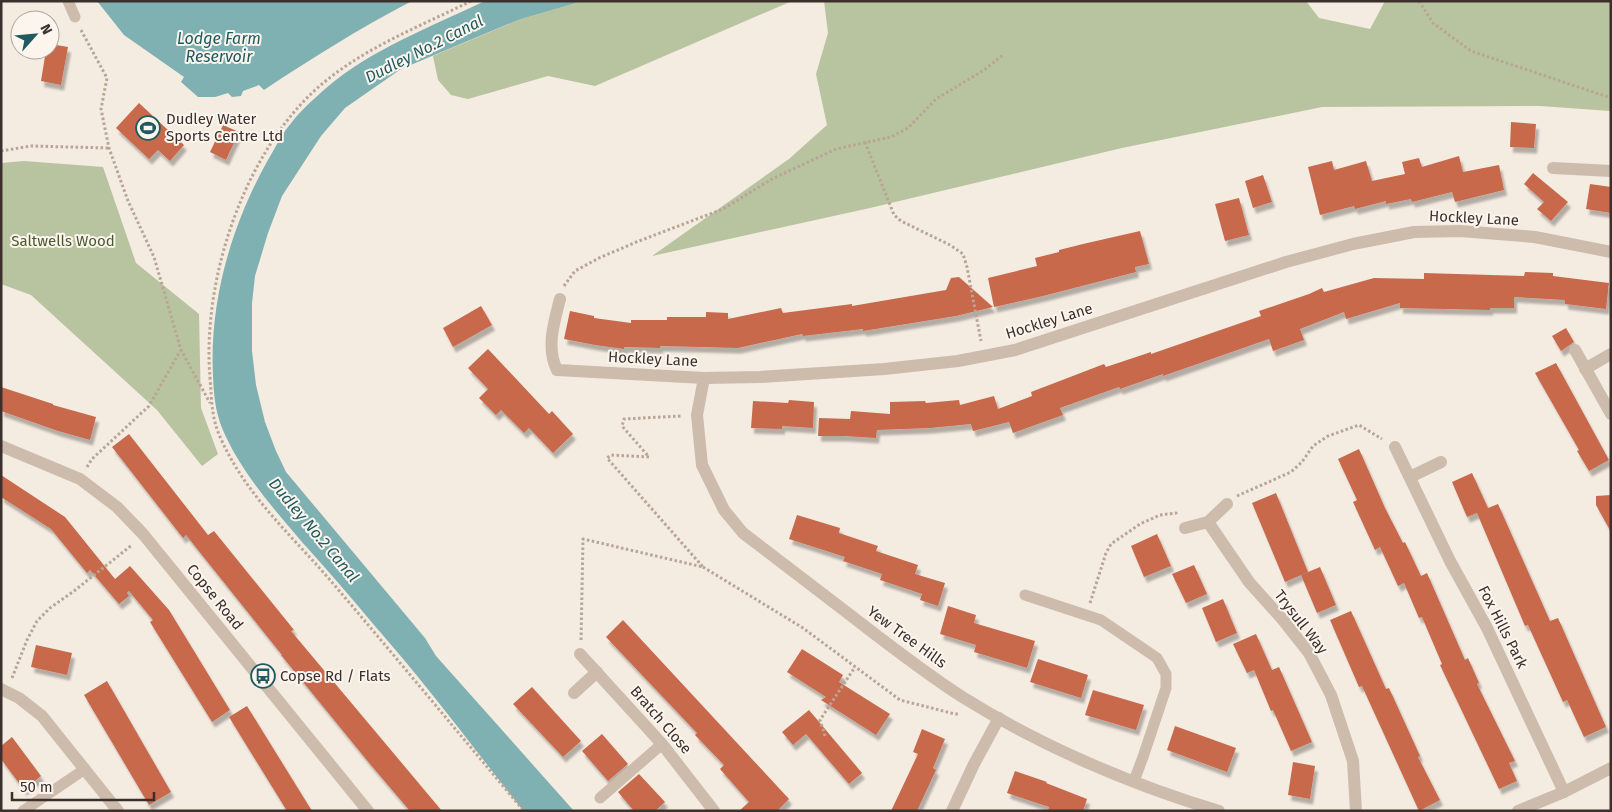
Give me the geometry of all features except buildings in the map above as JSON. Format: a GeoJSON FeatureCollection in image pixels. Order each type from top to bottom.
{"type":"FeatureCollection","features":[{"type":"Feature","properties":{"kind":"street"},"geometry":{"type":"LineString","coordinates":[[1553,168],[1611,171]]}},
{"type":"Feature","properties":{"kind":"street","name":"Hockley Lane"},"geometry":{"type":"LineString","coordinates":[[560,299],[553,326],[552,343],[552,360],[557,370],[704,378],[760,377],[867,370],[958,361],[1015,350],[1286,262],[1353,244],[1414,232],[1460,231],[1535,237],[1611,252]]}},
{"type":"Feature","properties":{"kind":"street"},"geometry":{"type":"LineString","coordinates":[[1575,350],[1611,414]]}},
{"type":"Feature","properties":{"kind":"street"},"geometry":{"type":"LineString","coordinates":[[1586,369],[1611,354]]}},
{"type":"Feature","properties":{"kind":"street","name":"Yew Tree Hills"},"geometry":{"type":"LineString","coordinates":[[704,378],[697,415],[702,465],[724,510],[743,533],[900,653],[938,680],[999,718],[1089,762],[1134,781],[1219,811]]}},
{"type":"Feature","properties":{"kind":"street","name":"Copse Road"},"geometry":{"type":"LineString","coordinates":[[1,446],[80,479],[117,507],[143,534],[368,811]]}},
{"type":"Feature","properties":{"kind":"street","name":"Fox Hills Park"},"geometry":{"type":"LineString","coordinates":[[1395,447],[1450,561],[1488,628],[1564,792]]}},
{"type":"Feature","properties":{"kind":"street"},"geometry":{"type":"LineString","coordinates":[[1410,477],[1441,462]]}},
{"type":"Feature","properties":{"kind":"street"},"geometry":{"type":"LineString","coordinates":[[1185,528],[1208,522],[1227,504]]}},
{"type":"Feature","properties":{"kind":"street","name":"Trysull Way"},"geometry":{"type":"LineString","coordinates":[[1208,522],[1249,582],[1283,620],[1308,653],[1330,695],[1353,761],[1356,811]]}},
{"type":"Feature","properties":{"kind":"street","name":"Bratch Close"},"geometry":{"type":"LineString","coordinates":[[580,654],[662,744],[714,811]]}},
{"type":"Feature","properties":{"kind":"street"},"geometry":{"type":"LineString","coordinates":[[574,693],[597,672]]}},
{"type":"Feature","properties":{"kind":"street"},"geometry":{"type":"LineString","coordinates":[[4,690],[42,716],[118,811]]}},
{"type":"Feature","properties":{"kind":"street"},"geometry":{"type":"LineString","coordinates":[[952,811],[974,764],[999,718]]}},
{"type":"Feature","properties":{"kind":"street"},"geometry":{"type":"LineString","coordinates":[[1518,811],[1564,792],[1611,768]]}},
{"type":"Feature","properties":{"kind":"lane"},"geometry":{"type":"LineString","coordinates":[[68,1],[75,18]]}},
{"type":"Feature","properties":{"kind":"lane"},"geometry":{"type":"LineString","coordinates":[[1025,595],[1101,620],[1156,658],[1166,674],[1166,688],[1134,781]]}},
{"type":"Feature","properties":{"kind":"lane"},"geometry":{"type":"LineString","coordinates":[[600,798],[662,744]]}},
{"type":"Feature","properties":{"kind":"lane"},"geometry":{"type":"LineString","coordinates":[[23,811],[85,769]]}},
{"type":"Feature","properties":{"kind":"path"},"geometry":{"type":"LineString","coordinates":[[471,1],[372,50],[344,67],[315,90],[296,109],[280,130],[250,180],[241,201],[217,277],[212,297],[208,362],[212,418],[240,476],[268,513],[334,585],[524,811]]}},
{"type":"Feature","properties":{"kind":"path"},"geometry":{"type":"LineString","coordinates":[[1419,1],[1433,23],[1471,51],[1611,98]]}},
{"type":"Feature","properties":{"kind":"path"},"geometry":{"type":"LineString","coordinates":[[75,18],[107,78],[101,109],[109,148],[128,201],[154,257],[181,350],[212,405]]}},
{"type":"Feature","properties":{"kind":"path"},"geometry":{"type":"LineString","coordinates":[[560,299],[566,282],[575,271],[599,258],[723,209],[772,179],[836,149],[891,137],[908,128],[936,99],[984,70],[1003,55]]}},
{"type":"Feature","properties":{"kind":"path"},"geometry":{"type":"LineString","coordinates":[[865,142],[894,214],[901,221],[950,245],[963,254],[984,356]]}},
{"type":"Feature","properties":{"kind":"path"},"geometry":{"type":"LineString","coordinates":[[1,151],[31,146],[109,148]]}},
{"type":"Feature","properties":{"kind":"path"},"geometry":{"type":"LineString","coordinates":[[92,459],[150,406],[181,350]]}},
{"type":"Feature","properties":{"kind":"path"},"geometry":{"type":"LineString","coordinates":[[697,415],[624,420],[622,426],[648,456],[611,455],[607,458],[703,567],[803,628],[900,700],[955,714],[986,710]]}},
{"type":"Feature","properties":{"kind":"path"},"geometry":{"type":"LineString","coordinates":[[1227,504],[1240,494],[1291,472],[1302,462],[1313,446],[1328,436],[1359,425],[1395,447]]}},
{"type":"Feature","properties":{"kind":"path"},"geometry":{"type":"LineString","coordinates":[[1086,615],[1106,553],[1111,544],[1140,524],[1160,515],[1176,513],[1185,528]]}},
{"type":"Feature","properties":{"kind":"path"},"geometry":{"type":"LineString","coordinates":[[4,690],[37,621],[50,608],[127,550],[143,534]]}},
{"type":"Feature","properties":{"kind":"path"},"geometry":{"type":"LineString","coordinates":[[580,654],[583,539],[703,567]]}},
{"type":"Feature","properties":{"kind":"path"},"geometry":{"type":"LineString","coordinates":[[825,736],[820,720],[855,667]]}},
{"type":"Feature","properties":{"kind":"green space"},"geometry":{"type":"Polygon","coordinates":[[[583,1],[792,1],[595,86],[548,76],[468,99],[451,95],[438,80],[433,56],[518,20],[583,1]]]}},
{"type":"Feature","properties":{"kind":"green space"},"geometry":{"type":"Polygon","coordinates":[[[824,1],[1306,1],[1319,18],[1370,29],[1385,1],[1611,1],[1611,111],[1540,106],[1322,107],[1122,148],[870,208],[652,256],[789,159],[827,125],[816,74],[828,33],[824,1]]]}},
{"type":"Feature","properties":{"kind":"green space","name":"Saltwells Wood"},"geometry":{"type":"Polygon","coordinates":[[[24,161],[103,167],[136,263],[199,314],[201,408],[218,454],[202,466],[157,410],[31,295],[1,284],[1,163],[24,161]]]}},
{"type":"Feature","properties":{"kind":"water","name":"Lodge Farm Reservoir"},"geometry":{"type":"Polygon","coordinates":[[[97,1],[412,1],[336,44],[264,90],[259,85],[243,91],[241,96],[232,97],[228,93],[215,97],[198,97],[181,82],[184,77],[124,35],[97,1]]]}},
{"type":"Feature","properties":{"kind":"water","name":"Dudley No.2 Canal"},"geometry":{"type":"Polygon","coordinates":[[[485,1],[583,1],[518,20],[401,69],[345,108],[321,136],[282,196],[255,276],[252,303],[252,351],[256,385],[265,422],[286,472],[425,638],[436,656],[574,811],[523,811],[412,670],[291,530],[261,492],[242,466],[226,437],[216,408],[214,393],[213,347],[215,318],[226,260],[246,205],[286,129],[303,109],[325,89],[362,62],[402,40],[485,1]]]}},
{"type":"Feature","properties":{"kind":"place","name":"Dudley Water Sports Centre Ltd"},"geometry":{"type":"Point","coordinates":[148,128]}},
{"type":"Feature","properties":{"kind":"place","name":"Copse Rd / Flats"},"geometry":{"type":"Point","coordinates":[263,676]}}]}
